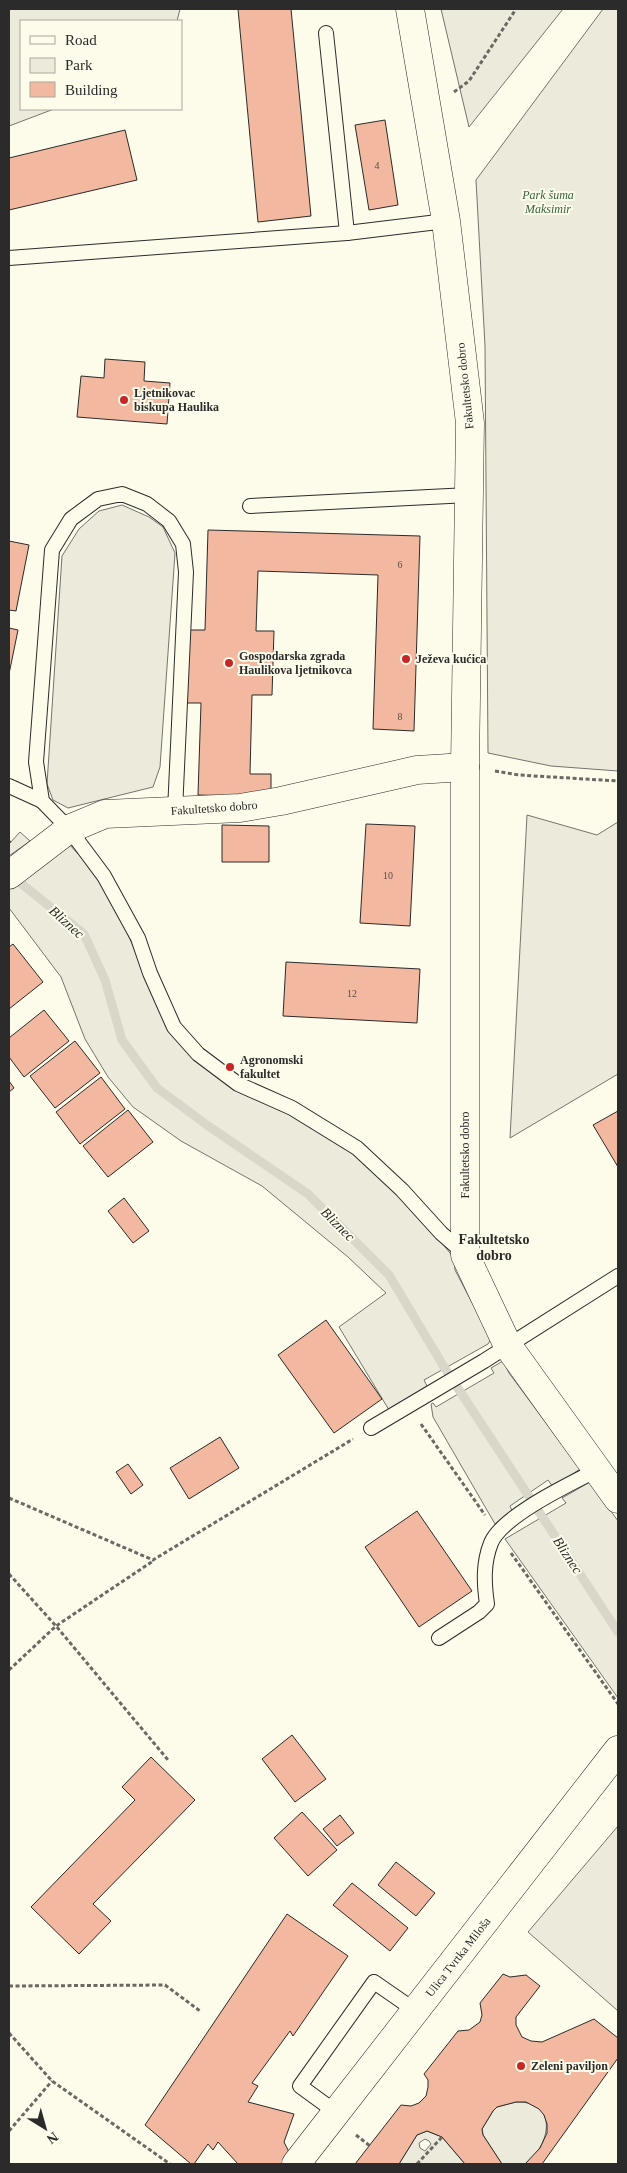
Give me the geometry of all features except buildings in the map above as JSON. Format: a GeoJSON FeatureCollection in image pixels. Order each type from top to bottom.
{"type":"FeatureCollection","features":[{"type":"Feature","properties":{"kind":"street","name":"Fakultetsko dobro"},"geometry":{"type":"LineString","coordinates":[[410,9],[446,222],[470,423],[465,767],[465,1255],[508,1346],[611,1485]]}},
{"type":"Feature","properties":{"kind":"street","name":"Fakultetsko dobro"},"geometry":{"type":"LineString","coordinates":[[9,875],[69,829],[105,814],[248,806],[281,801],[417,770],[465,767]]}},
{"type":"Feature","properties":{"kind":"street","name":"Ulica Tvrtka Miloša"},"geometry":{"type":"LineString","coordinates":[[296,2164],[342,2121],[416,2011],[618,1750]]}},
{"type":"Feature","properties":{"kind":"lane"},"geometry":{"type":"LineString","coordinates":[[326,33],[347,232]]}},
{"type":"Feature","properties":{"kind":"lane"},"geometry":{"type":"LineString","coordinates":[[9,258],[347,232],[446,222]]}},
{"type":"Feature","properties":{"kind":"lane"},"geometry":{"type":"LineString","coordinates":[[42,801],[36,762],[52,550],[71,520],[98,499],[122,494],[147,504],[169,521],[183,544],[186,572],[175,811]]}},
{"type":"Feature","properties":{"kind":"lane"},"geometry":{"type":"LineString","coordinates":[[250,506],[469,495]]}},
{"type":"Feature","properties":{"kind":"lane"},"geometry":{"type":"LineString","coordinates":[[9,786],[42,801],[69,829],[104,876],[138,938],[150,973],[174,1027],[198,1054],[238,1084],[292,1108],[356,1148],[402,1190],[465,1255]]}},
{"type":"Feature","properties":{"kind":"lane"},"geometry":{"type":"LineString","coordinates":[[371,1428],[484,1361],[604,1283],[618,1276]]}},
{"type":"Feature","properties":{"kind":"lane"},"geometry":{"type":"LineString","coordinates":[[439,1638],[479,1612],[487,1604],[483,1576],[491,1543],[497,1534],[517,1516],[554,1492],[611,1485]]}},
{"type":"Feature","properties":{"kind":"lane"},"geometry":{"type":"LineString","coordinates":[[342,2121],[300,2086],[374,1982],[416,2011]]}},
{"type":"Feature","properties":{"kind":"path"},"geometry":{"type":"LineString","coordinates":[[427,113],[469,81],[516,9]]}},
{"type":"Feature","properties":{"kind":"path"},"geometry":{"type":"LineString","coordinates":[[465,767],[519,775],[618,781]]}},
{"type":"Feature","properties":{"kind":"path"},"geometry":{"type":"LineString","coordinates":[[9,1670],[56,1626],[153,1560],[371,1428]]}},
{"type":"Feature","properties":{"kind":"path"},"geometry":{"type":"LineString","coordinates":[[9,1498],[153,1560]]}},
{"type":"Feature","properties":{"kind":"path"},"geometry":{"type":"LineString","coordinates":[[9,1574],[56,1626],[168,1760]]}},
{"type":"Feature","properties":{"kind":"path"},"geometry":{"type":"LineString","coordinates":[[9,1986],[165,1985],[200,2011]]}},
{"type":"Feature","properties":{"kind":"path"},"geometry":{"type":"LineString","coordinates":[[9,2033],[52,2081],[170,2164]]}},
{"type":"Feature","properties":{"kind":"path"},"geometry":{"type":"LineString","coordinates":[[9,2131],[52,2081]]}},
{"type":"Feature","properties":{"kind":"path"},"geometry":{"type":"LineString","coordinates":[[342,2121],[370,2146]]}},
{"type":"Feature","properties":{"kind":"path"},"geometry":{"type":"LineString","coordinates":[[417,2164],[442,2137]]}},
{"type":"Feature","properties":{"kind":"green space"},"geometry":{"type":"Polygon","coordinates":[[[9,9],[180,9],[177,20],[20,20],[20,110],[51,110],[9,126],[9,9]]]}},
{"type":"Feature","properties":{"kind":"green space"},"geometry":{"type":"Polygon","coordinates":[[[441,9],[563,9],[469,127],[441,9]]]}},
{"type":"Feature","properties":{"kind":"green space","name":"Park šuma Maksimir"},"geometry":{"type":"Polygon","coordinates":[[[603,9],[618,9],[618,771],[551,766],[488,753],[485,346],[476,180],[603,9]]]}},
{"type":"Feature","properties":{"kind":"green space"},"geometry":{"type":"Polygon","coordinates":[[[122,505],[149,517],[163,527],[175,553],[160,767],[153,787],[68,808],[53,800],[47,784],[62,556],[79,529],[99,511],[122,505]]]}},
{"type":"Feature","properties":{"kind":"green space"},"geometry":{"type":"Polygon","coordinates":[[[527,815],[597,835],[618,822],[618,1074],[510,1138],[527,815]]]}},
{"type":"Feature","properties":{"kind":"green space"},"geometry":{"type":"Polygon","coordinates":[[[20,832],[30,841],[9,856],[9,842],[20,832]]]}},
{"type":"Feature","properties":{"kind":"green space"},"geometry":{"type":"Polygon","coordinates":[[[67,842],[103,887],[128,934],[149,985],[201,1061],[243,1094],[296,1115],[358,1156],[412,1206],[454,1258],[455,1270],[491,1339],[488,1344],[424,1380],[427,1386],[389,1410],[339,1327],[386,1293],[348,1257],[262,1186],[181,1141],[133,1107],[108,1077],[85,1039],[61,977],[9,908],[9,885],[67,842]]]}},
{"type":"Feature","properties":{"kind":"green space"},"geometry":{"type":"Polygon","coordinates":[[[503,1361],[509,1373],[580,1469],[553,1487],[548,1480],[510,1506],[513,1513],[495,1524],[433,1417],[431,1404],[433,1403],[436,1407],[494,1373],[491,1368],[503,1361]]]}},
{"type":"Feature","properties":{"kind":"green space"},"geometry":{"type":"Polygon","coordinates":[[[590,1482],[618,1521],[618,1698],[505,1539],[566,1503],[562,1498],[590,1482]]]}},
{"type":"Feature","properties":{"kind":"green space"},"geometry":{"type":"Polygon","coordinates":[[[618,1826],[618,2011],[528,1932],[618,1826]]]}},
{"type":"Feature","properties":{"kind":"green space"},"geometry":{"type":"Polygon","coordinates":[[[516,2102],[530,2104],[539,2109],[545,2116],[545,2136],[534,2156],[525,2164],[502,2164],[483,2135],[482,2129],[497,2107],[516,2102]]]}},
{"type":"Feature","properties":{"kind":"shaded area"},"geometry":{"type":"Polygon","coordinates":[[[427,2131],[442,2137],[465,2164],[399,2164],[417,2135],[427,2131]],[[425,2139],[419,2143],[420,2148],[425,2151],[431,2144],[425,2139]]]}},
{"type":"Feature","properties":{"kind":"waterway","name":"Bliznec"},"geometry":{"type":"LineString","coordinates":[[13,877],[84,934],[105,980],[122,1040],[157,1088],[207,1125],[308,1194],[389,1275],[444,1367],[618,1632]]}},
{"type":"Feature","properties":{"kind":"place","name":"Ljetnikovac biskupa Haulika"},"geometry":{"type":"Point","coordinates":[124,400]}},
{"type":"Feature","properties":{"kind":"place","name":"Ježeva kućica"},"geometry":{"type":"Point","coordinates":[406,659]}},
{"type":"Feature","properties":{"kind":"place","name":"Gospodarska zgrada Haulikova ljetnikovca"},"geometry":{"type":"Point","coordinates":[229,663]}},
{"type":"Feature","properties":{"kind":"place","name":"Agronomski fakultet"},"geometry":{"type":"Point","coordinates":[230,1067]}},
{"type":"Feature","properties":{"kind":"place","name":"Zeleni paviljon"},"geometry":{"type":"Point","coordinates":[521,2066]}},
{"type":"Feature","properties":{"kind":"district","name":"Fakultetsko dobro"},"geometry":{"type":"Point","coordinates":[494,1248]}}]}
